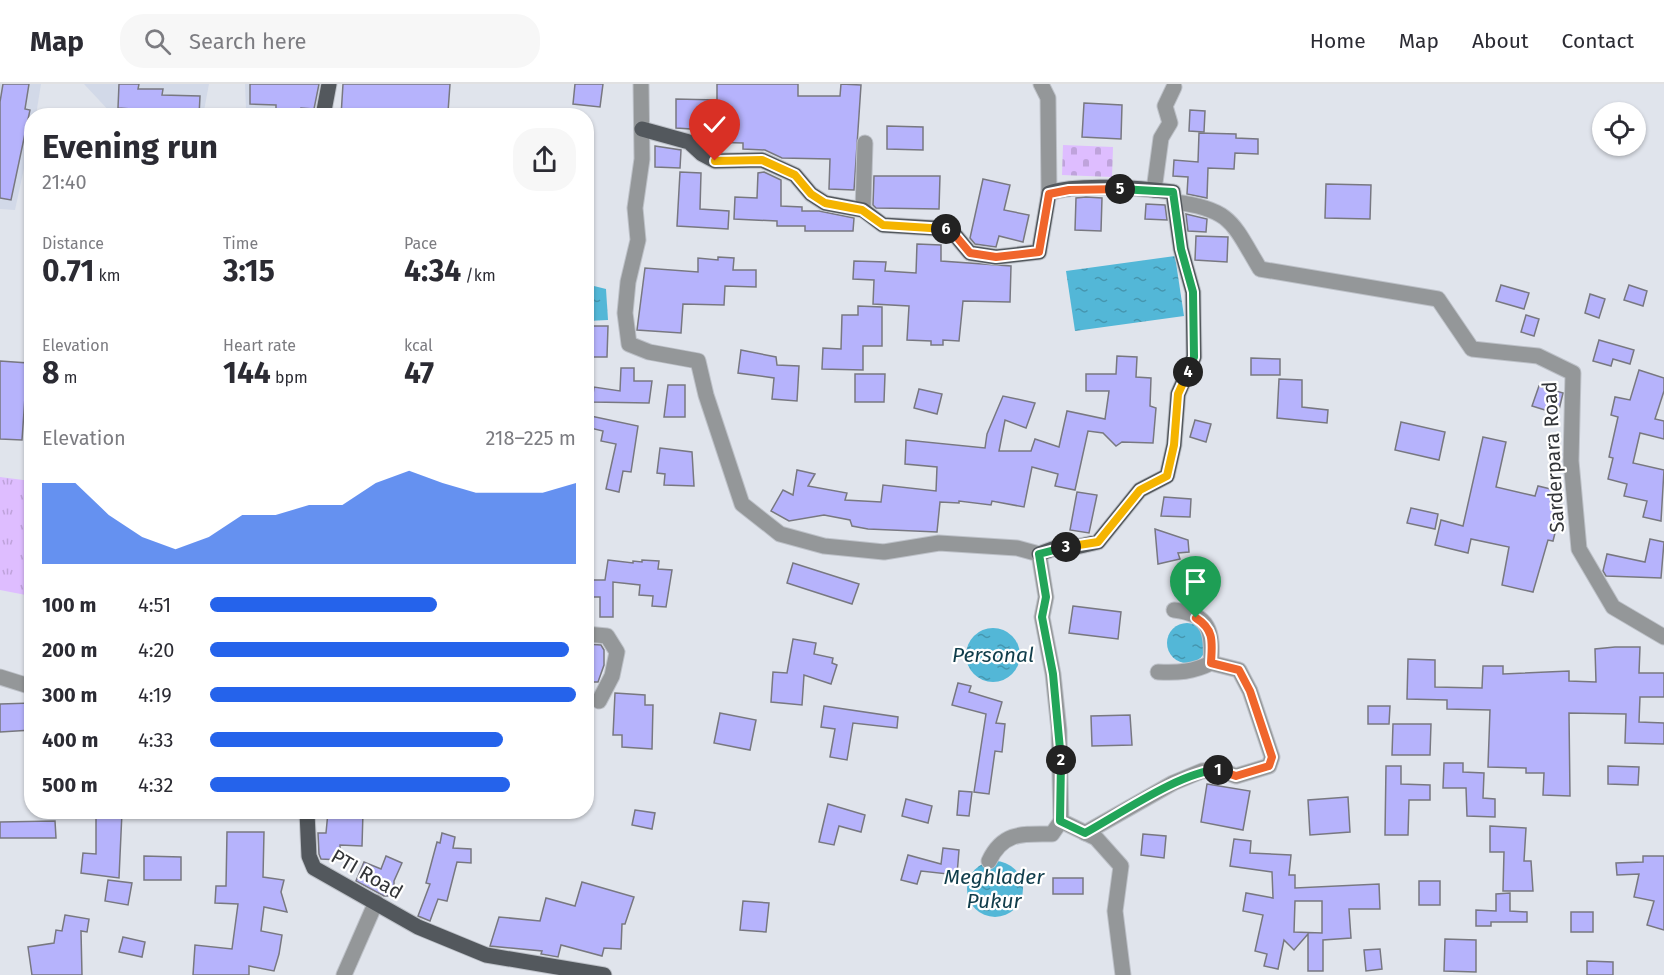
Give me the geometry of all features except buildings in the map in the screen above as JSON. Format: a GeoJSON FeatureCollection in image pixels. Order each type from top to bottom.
{"type":"FeatureCollection","features":[{"type":"Feature","properties":{"kind":"main road"},"geometry":{"type":"LineString","coordinates":[[324,108],[329,84]]}},
{"type":"Feature","properties":{"kind":"main road"},"geometry":{"type":"LineString","coordinates":[[642,129],[689,142],[702,154],[715,161],[762,160],[795,175],[811,194],[825,203],[862,210],[883,225],[950,229],[970,253],[996,257],[1039,252],[1049,194],[1069,190],[1173,192],[1181,249],[1193,292],[1194,357],[1178,394],[1174,445],[1167,476],[1140,490],[1098,542],[1076,547],[1058,547],[1039,554]]}},
{"type":"Feature","properties":{"kind":"main road","name":"PTI Road"},"geometry":{"type":"LineString","coordinates":[[307,819],[309,856],[314,868],[418,927],[486,955],[604,975]]}},
{"type":"Feature","properties":{"kind":"street"},"geometry":{"type":"LineString","coordinates":[[641,84],[642,159],[635,208],[638,240],[628,282],[625,313],[629,344],[648,352],[698,361],[706,395],[742,504],[780,534],[824,546],[884,552],[939,543],[1017,548],[1039,554],[1046,597],[1042,617],[1053,674],[1059,730],[1060,821],[1052,834],[1016,834],[993,852],[989,861]]}},
{"type":"Feature","properties":{"kind":"street"},"geometry":{"type":"LineString","coordinates":[[1041,84],[1048,98],[1049,194]]}},
{"type":"Feature","properties":{"kind":"street"},"geometry":{"type":"LineString","coordinates":[[1154,190],[1161,138],[1170,123],[1165,106],[1174,87]]}},
{"type":"Feature","properties":{"kind":"street"},"geometry":{"type":"LineString","coordinates":[[862,210],[866,143]]}},
{"type":"Feature","properties":{"kind":"street","name":"Sarderpara Road"},"geometry":{"type":"LineString","coordinates":[[1175,202],[1213,209],[1233,225],[1260,269],[1438,300],[1472,349],[1538,356],[1573,373],[1571,460],[1579,549],[1613,607],[1664,637]]}},
{"type":"Feature","properties":{"kind":"street"},"geometry":{"type":"LineString","coordinates":[[1174,610],[1187,612],[1206,624],[1213,636],[1211,663]]}},
{"type":"Feature","properties":{"kind":"street"},"geometry":{"type":"LineString","coordinates":[[594,635],[607,636],[617,652],[612,676],[599,701]]}},
{"type":"Feature","properties":{"kind":"street"},"geometry":{"type":"LineString","coordinates":[[1085,833],[1173,783],[1202,771],[1217,770],[1236,776],[1269,766],[1272,757],[1250,691],[1239,670],[1211,663],[1196,670],[1181,673],[1158,672]]}},
{"type":"Feature","properties":{"kind":"street"},"geometry":{"type":"LineString","coordinates":[[0,677],[24,684]]}},
{"type":"Feature","properties":{"kind":"street"},"geometry":{"type":"LineString","coordinates":[[1060,821],[1096,838],[1121,866],[1115,911],[1123,975]]}},
{"type":"Feature","properties":{"kind":"street"},"geometry":{"type":"LineString","coordinates":[[1125,866],[1120,911],[1129,975]]}},
{"type":"Feature","properties":{"kind":"street"},"geometry":{"type":"LineString","coordinates":[[344,975],[376,902]]}},
{"type":"Feature","properties":{"kind":"shaded area"},"geometry":{"type":"Polygon","coordinates":[[[0,84],[41,84],[37,108],[24,108],[24,168],[15,210],[0,209],[0,84]]]}},
{"type":"Feature","properties":{"kind":"shaded area"},"geometry":{"type":"Polygon","coordinates":[[[84,84],[209,84],[204,108],[106,108],[84,84]]]}},
{"type":"Feature","properties":{"kind":"shaded area"},"geometry":{"type":"Polygon","coordinates":[[[245,84],[326,84],[322,108],[246,108],[245,84]]]}},
{"type":"Feature","properties":{"kind":"green space"},"geometry":{"type":"Polygon","coordinates":[[[1063,145],[1113,147],[1112,177],[1062,175],[1063,145]]]}},
{"type":"Feature","properties":{"kind":"green space"},"geometry":{"type":"Polygon","coordinates":[[[0,477],[24,480],[24,595],[0,590],[0,477]]]}},
{"type":"Feature","properties":{"kind":"water"},"geometry":{"type":"Polygon","coordinates":[[[1175,256],[1184,316],[1075,331],[1066,271],[1175,256]]]}},
{"type":"Feature","properties":{"kind":"water"},"geometry":{"type":"Polygon","coordinates":[[[594,286],[606,289],[608,320],[594,321],[594,286]]]}},
{"type":"Feature","properties":{"kind":"water"},"geometry":{"type":"Polygon","coordinates":[[[1187,623],[1201,629],[1207,643],[1201,657],[1187,663],[1173,657],[1167,643],[1173,629],[1187,623]]]}},
{"type":"Feature","properties":{"kind":"water","name":"Personal"},"geometry":{"type":"Polygon","coordinates":[[[988,628],[998,628],[1008,632],[1016,640],[1020,655],[1016,670],[1008,678],[998,682],[988,682],[978,678],[970,670],[966,660],[966,650],[970,640],[978,632],[988,628]]]}},
{"type":"Feature","properties":{"kind":"water","name":"Meghlader Pukur"},"geometry":{"type":"Polygon","coordinates":[[[989,861],[1001,861],[1011,865],[1019,873],[1023,889],[1019,905],[1011,913],[1001,917],[989,917],[979,913],[971,905],[967,895],[967,883],[971,873],[979,865],[989,861]]]}},
{"type":"Feature","properties":{"kind":"route"},"geometry":{"type":"LineString","coordinates":[[715,161],[762,160],[795,175],[811,194],[825,203],[862,210],[883,225],[950,229],[970,253],[996,257],[1039,252],[1049,194],[1057,191],[1144,189],[1173,192],[1178,213],[1181,249],[1193,292],[1194,357],[1178,394],[1174,445],[1167,476],[1140,490],[1098,542],[1076,547],[1058,547],[1039,554],[1046,597],[1042,617],[1053,674],[1059,730],[1060,821],[1085,833],[1173,783],[1202,771],[1217,770],[1236,776],[1269,766],[1272,757],[1256,716],[1250,691],[1239,670],[1211,663],[1213,636],[1206,624],[1196,618]]}}]}
